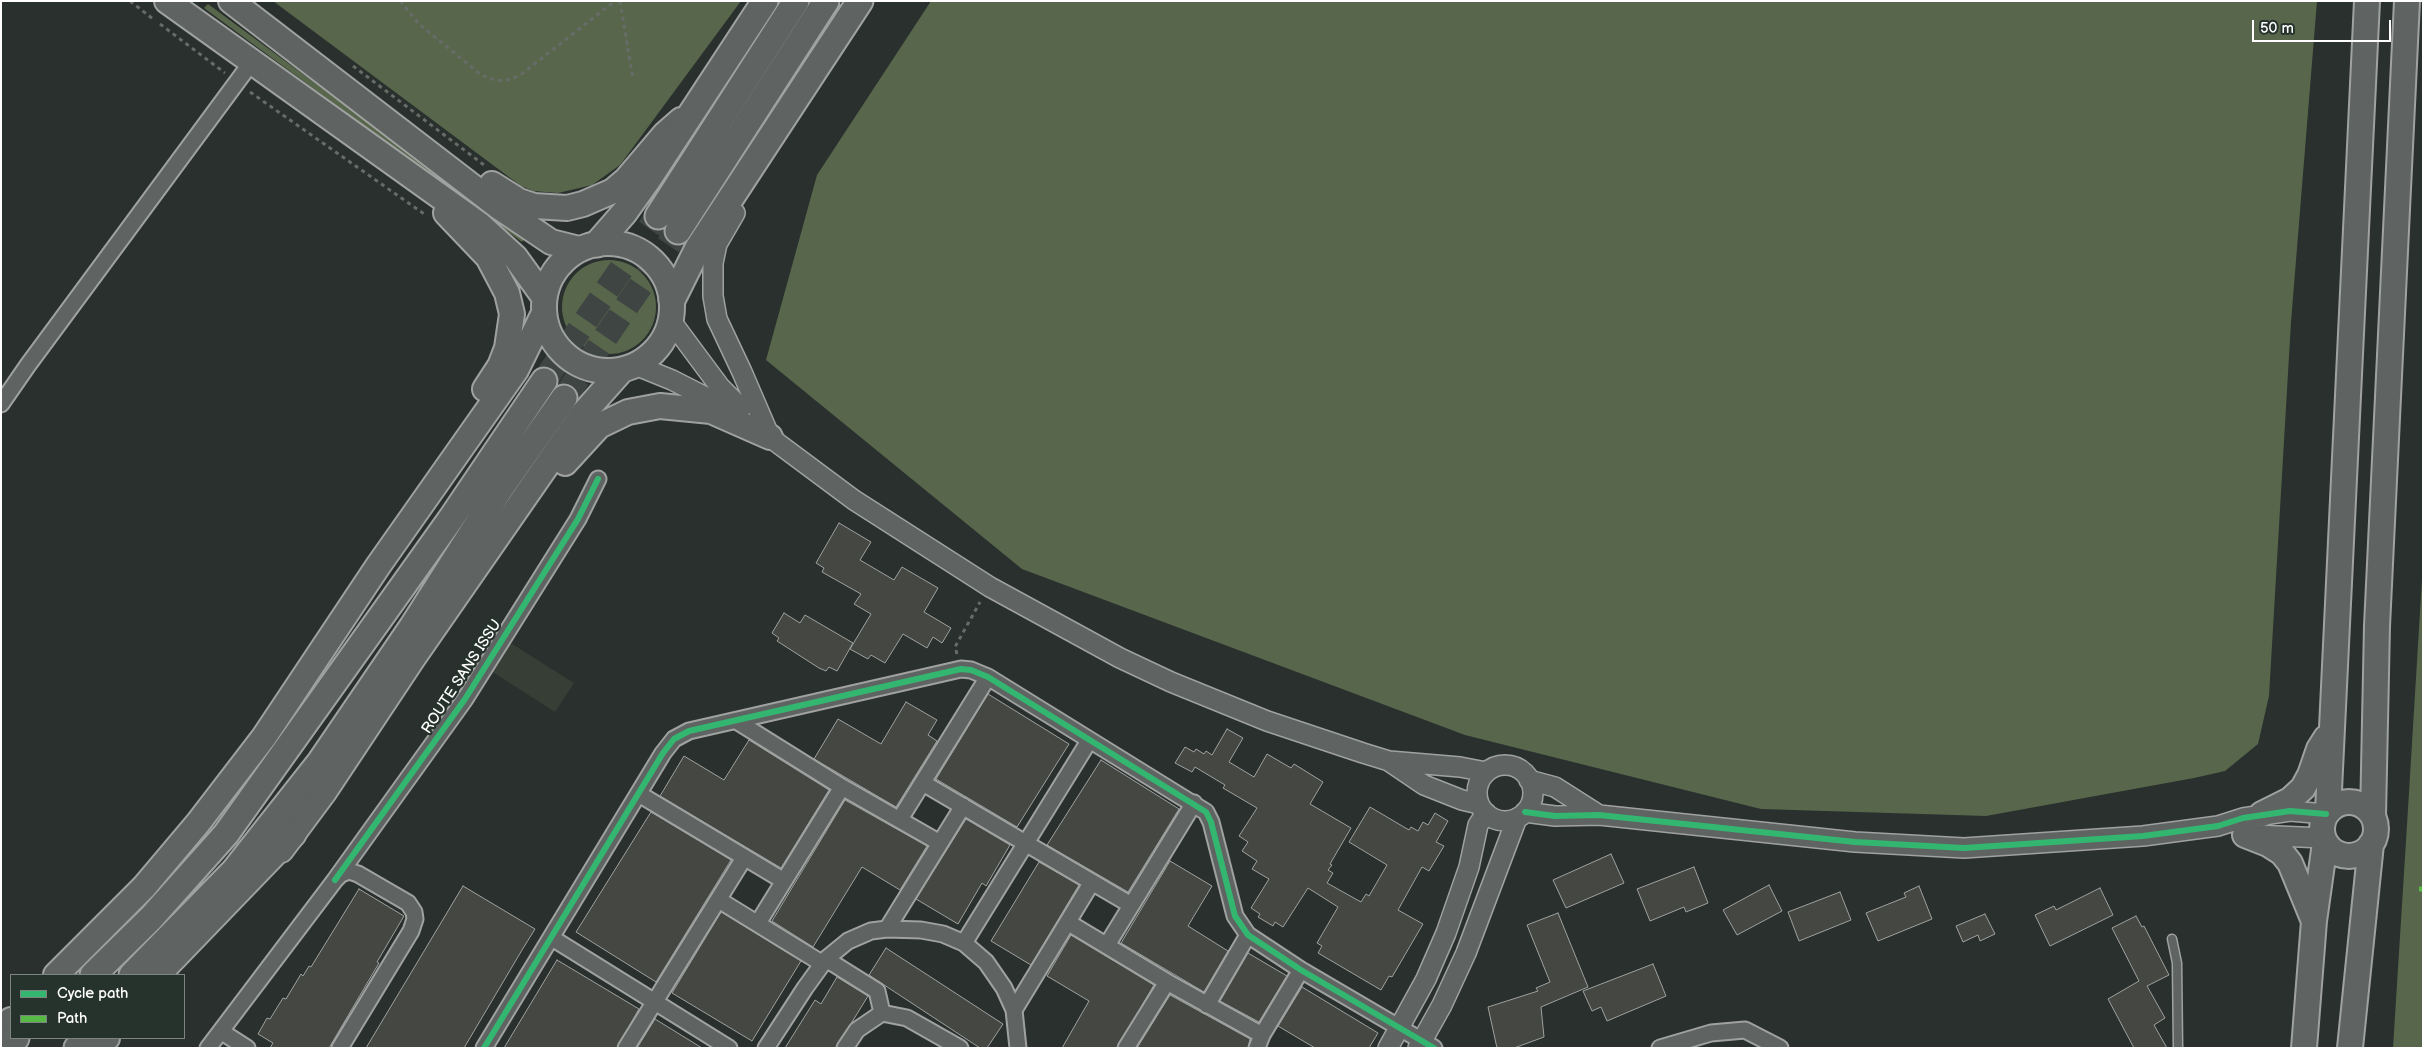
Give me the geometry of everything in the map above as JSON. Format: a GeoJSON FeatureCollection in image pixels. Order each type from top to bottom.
{"type":"FeatureCollection","features":[{"type":"Feature","properties":{"kind":"highway"},"geometry":{"type":"LineString","coordinates":[[588,246],[624,213],[695,111],[765,1]]}},
{"type":"Feature","properties":{"kind":"highway"},"geometry":{"type":"LineString","coordinates":[[658,216],[796,1]]}},
{"type":"Feature","properties":{"kind":"highway"},"geometry":{"type":"LineString","coordinates":[[678,231],[826,1]]}},
{"type":"Feature","properties":{"kind":"highway"},"geometry":{"type":"LineString","coordinates":[[671,310],[688,264],[860,1]]}},
{"type":"Feature","properties":{"kind":"highway"},"geometry":{"type":"LineString","coordinates":[[94,974],[151,918],[226,834],[311,718],[450,520],[544,380]]}},
{"type":"Feature","properties":{"kind":"highway"},"geometry":{"type":"LineString","coordinates":[[133,974],[234,871],[320,762],[412,627],[500,489],[564,398]]}},
{"type":"Feature","properties":{"kind":"highway"},"geometry":{"type":"LineString","coordinates":[[158,974],[293,834]]}},
{"type":"Feature","properties":{"kind":"highway"},"geometry":{"type":"LineString","coordinates":[[4,1048],[15,1039]]}},
{"type":"Feature","properties":{"kind":"highway"},"geometry":{"type":"LineString","coordinates":[[16,1048],[25,1039]]}},
{"type":"Feature","properties":{"kind":"highway"},"geometry":{"type":"LineString","coordinates":[[59,1048],[69,1039]]}},
{"type":"Feature","properties":{"kind":"highway"},"geometry":{"type":"LineString","coordinates":[[77,1048],[87,1039]]}},
{"type":"Feature","properties":{"kind":"main road"},"geometry":{"type":"LineString","coordinates":[[167,1],[251,63],[429,186],[498,240],[523,267],[544,306],[550,337],[564,356],[577,365],[591,370],[607,372],[628,368],[645,360],[658,347],[671,310],[668,283],[659,268],[647,256],[631,247],[615,243],[588,246],[560,246],[541,236],[231,1]]}},
{"type":"Feature","properties":{"kind":"main road"},"geometry":{"type":"LineString","coordinates":[[2304,1048],[2314,921],[2324,841],[2322,826],[2327,813],[2332,731],[2367,1]]}},
{"type":"Feature","properties":{"kind":"main road"},"geometry":{"type":"LineString","coordinates":[[2350,1048],[2371,844],[2376,833],[2373,816],[2378,616],[2407,1]]}},
{"type":"Feature","properties":{"kind":"main road"},"geometry":{"type":"LineString","coordinates":[[447,166],[473,172],[504,194],[534,206],[551,208],[583,204],[613,191],[626,180],[665,134],[695,111]]}},
{"type":"Feature","properties":{"kind":"main road"},"geometry":{"type":"LineString","coordinates":[[429,186],[449,217],[488,257],[507,293],[512,314],[507,348],[500,366],[476,406],[474,429]]}},
{"type":"Feature","properties":{"kind":"main road"},"geometry":{"type":"LineString","coordinates":[[57,974],[144,887],[198,824],[264,737],[378,566],[516,370],[544,306],[549,282],[556,269],[588,246]]}},
{"type":"Feature","properties":{"kind":"main road"},"geometry":{"type":"LineString","coordinates":[[173,974],[215,931],[293,834],[361,738],[412,658],[594,400],[628,368]]}},
{"type":"Feature","properties":{"kind":"main road"},"geometry":{"type":"LineString","coordinates":[[538,479],[568,460],[599,426],[628,412],[660,406],[711,411],[770,437]]}},
{"type":"Feature","properties":{"kind":"main road"},"geometry":{"type":"LineString","coordinates":[[2262,814],[2290,800],[2302,788],[2313,769],[2322,742],[2332,731]]}},
{"type":"Feature","properties":{"kind":"main road"},"geometry":{"type":"LineString","coordinates":[[2327,813],[2339,804],[2352,802],[2364,807],[2373,816]]}},
{"type":"Feature","properties":{"kind":"main road"},"geometry":{"type":"LineString","coordinates":[[2245,835],[2268,844],[2282,853],[2290,863],[2306,906],[2314,921]]}},
{"type":"Feature","properties":{"kind":"main road"},"geometry":{"type":"LineString","coordinates":[[2324,841],[2335,853],[2348,857],[2361,854],[2371,844]]}},
{"type":"Feature","properties":{"kind":"main road"},"geometry":{"type":"LineString","coordinates":[[1,1030],[10,1021]]}},
{"type":"Feature","properties":{"kind":"main road"},"geometry":{"type":"LineString","coordinates":[[96,1048],[106,1039]]}},
{"type":"Feature","properties":{"kind":"street"},"geometry":{"type":"LineString","coordinates":[[1,404],[251,63]]}},
{"type":"Feature","properties":{"kind":"street"},"geometry":{"type":"LineString","coordinates":[[755,163],[740,205],[725,228],[718,244],[713,262],[713,296],[717,319],[770,437]]}},
{"type":"Feature","properties":{"kind":"street"},"geometry":{"type":"LineString","coordinates":[[671,310],[720,386],[770,437]]}},
{"type":"Feature","properties":{"kind":"street"},"geometry":{"type":"LineString","coordinates":[[628,368],[672,380],[723,405],[770,437],[854,500],[927,548],[990,587],[1120,658],[1171,682],[1267,721],[1389,761],[1460,766],[1486,772]]}},
{"type":"Feature","properties":{"kind":"street","name":"ROUTE SANS ISSU"},"geometry":{"type":"LineString","coordinates":[[208,1048],[222,1032],[335,880],[465,699],[578,519],[598,479]]}},
{"type":"Feature","properties":{"kind":"street"},"geometry":{"type":"LineString","coordinates":[[490,1045],[662,753],[674,739],[689,731],[738,722],[961,669],[971,670],[988,677],[1206,812],[1211,822],[1235,916],[1248,935],[1425,1046],[1466,953],[1506,847],[1521,815],[1529,806],[1532,793],[1529,780]]}},
{"type":"Feature","properties":{"kind":"street"},"geometry":{"type":"LineString","coordinates":[[900,819],[988,677]]}},
{"type":"Feature","properties":{"kind":"street"},"geometry":{"type":"LineString","coordinates":[[738,722],[842,787],[940,843]]}},
{"type":"Feature","properties":{"kind":"street"},"geometry":{"type":"LineString","coordinates":[[964,943],[1089,741]]}},
{"type":"Feature","properties":{"kind":"street"},"geometry":{"type":"LineString","coordinates":[[1389,761],[1424,785],[1482,809],[1497,820],[1521,815],[1599,815],[1855,842],[1964,848],[2077,842],[2218,826],[2262,814],[2290,811],[2327,813]]}},
{"type":"Feature","properties":{"kind":"street"},"geometry":{"type":"LineString","coordinates":[[1388,1048],[1426,979],[1446,933],[1469,867],[1482,809],[1478,789],[1486,772],[1493,768],[1510,766],[1517,768],[1529,780],[1555,787],[1599,815]]}},
{"type":"Feature","properties":{"kind":"street"},"geometry":{"type":"LineString","coordinates":[[923,783],[1131,905]]}},
{"type":"Feature","properties":{"kind":"street"},"geometry":{"type":"LineString","coordinates":[[758,924],[842,787]]}},
{"type":"Feature","properties":{"kind":"street"},"geometry":{"type":"LineString","coordinates":[[639,794],[784,882]]}},
{"type":"Feature","properties":{"kind":"street"},"geometry":{"type":"LineString","coordinates":[[1107,945],[1194,803]]}},
{"type":"Feature","properties":{"kind":"street"},"geometry":{"type":"LineString","coordinates":[[887,929],[963,806]]}},
{"type":"Feature","properties":{"kind":"street"},"geometry":{"type":"LineString","coordinates":[[1506,847],[1517,833],[1528,826],[1555,816]]}},
{"type":"Feature","properties":{"kind":"street"},"geometry":{"type":"LineString","coordinates":[[2218,826],[2245,835],[2324,841]]}},
{"type":"Feature","properties":{"kind":"street"},"geometry":{"type":"LineString","coordinates":[[626,1048],[744,858]]}},
{"type":"Feature","properties":{"kind":"street"},"geometry":{"type":"LineString","coordinates":[[335,880],[345,872],[358,874],[408,903],[415,916],[411,930],[340,1048]]}},
{"type":"Feature","properties":{"kind":"street"},"geometry":{"type":"LineString","coordinates":[[1014,1010],[1092,882]]}},
{"type":"Feature","properties":{"kind":"street"},"geometry":{"type":"LineString","coordinates":[[719,900],[876,991],[882,1013]]}},
{"type":"Feature","properties":{"kind":"street"},"geometry":{"type":"LineString","coordinates":[[1068,923],[1208,1005],[1259,1041],[1301,970]]}},
{"type":"Feature","properties":{"kind":"street"},"geometry":{"type":"LineString","coordinates":[[766,1048],[804,988],[824,962],[848,941],[871,930],[887,929],[921,930],[943,934],[964,943],[986,962],[1004,988],[1014,1010],[1018,1048]]}},
{"type":"Feature","properties":{"kind":"street"},"geometry":{"type":"LineString","coordinates":[[1208,1005],[1248,935]]}},
{"type":"Feature","properties":{"kind":"street"},"geometry":{"type":"LineString","coordinates":[[552,938],[729,1048]]}},
{"type":"Feature","properties":{"kind":"street"},"geometry":{"type":"LineString","coordinates":[[1126,1048],[1167,982]]}},
{"type":"Feature","properties":{"kind":"street"},"geometry":{"type":"LineString","coordinates":[[845,1048],[857,1030],[882,1013],[907,1018],[960,1048]]}},
{"type":"Feature","properties":{"kind":"street"},"geometry":{"type":"LineString","coordinates":[[1660,1048],[1711,1033],[1745,1030],[1780,1048]]}},
{"type":"Feature","properties":{"kind":"street"},"geometry":{"type":"LineString","coordinates":[[222,1032],[247,1048]]}},
{"type":"Feature","properties":{"kind":"lane"},"geometry":{"type":"LineString","coordinates":[[2172,939],[2177,963],[2178,1048]]}},
{"type":"Feature","properties":{"kind":"path"},"geometry":{"type":"LineString","coordinates":[[400,1],[419,24],[480,74],[488,78],[504,81],[519,76],[615,1]]}},
{"type":"Feature","properties":{"kind":"path"},"geometry":{"type":"LineString","coordinates":[[620,1],[632,79]]}},
{"type":"Feature","properties":{"kind":"path"},"geometry":{"type":"LineString","coordinates":[[961,669],[955,647],[977,608]]}},
{"type":"Feature","properties":{"kind":"shaded area"},"geometry":{"type":"Polygon","coordinates":[[[509,642],[574,683],[555,712],[491,671],[509,642]]]}},
{"type":"Feature","properties":{"kind":"green space"},"geometry":{"type":"Polygon","coordinates":[[[273,1],[741,1],[620,165],[592,185],[558,193],[534,191],[521,186],[273,1]]]}},
{"type":"Feature","properties":{"kind":"green space"},"geometry":{"type":"Polygon","coordinates":[[[931,1],[2317,1],[2291,322],[2269,696],[2258,744],[2225,771],[1986,816],[1761,809],[1465,735],[1022,569],[766,360],[817,175],[931,1]]]}},
{"type":"Feature","properties":{"kind":"green space"},"geometry":{"type":"Polygon","coordinates":[[[208,4],[525,238],[522,242],[204,8],[208,4]]]}},
{"type":"Feature","properties":{"kind":"green space"},"geometry":{"type":"Polygon","coordinates":[[[609,260],[627,263],[642,274],[653,289],[656,307],[653,325],[642,340],[627,351],[609,354],[591,351],[576,340],[565,325],[562,307],[565,289],[576,274],[591,263],[609,260]]]}},
{"type":"Feature","properties":{"kind":"green space"},"geometry":{"type":"Polygon","coordinates":[[[2423,563],[2423,1048],[2393,1048],[2407,825],[2423,563]]]}},
{"type":"Feature","properties":{"kind":"building"},"geometry":{"type":"Polygon","coordinates":[[[839,523],[871,542],[860,560],[894,580],[902,567],[938,588],[924,612],[951,628],[942,643],[933,637],[927,648],[903,634],[885,663],[871,655],[868,659],[850,649],[871,614],[854,604],[861,594],[822,572],[824,568],[816,563],[839,523]]]}},
{"type":"Feature","properties":{"kind":"building"},"geometry":{"type":"Polygon","coordinates":[[[784,613],[800,623],[805,615],[853,643],[837,671],[829,667],[826,671],[819,668],[777,641],[779,638],[772,633],[784,613]]]}},
{"type":"Feature","properties":{"kind":"building"},"geometry":{"type":"Polygon","coordinates":[[[988,694],[1069,744],[1017,827],[936,779],[988,694]]]}},
{"type":"Feature","properties":{"kind":"building"},"geometry":{"type":"Polygon","coordinates":[[[906,702],[937,720],[928,735],[937,741],[896,807],[814,759],[838,719],[881,744],[906,702]]]}},
{"type":"Feature","properties":{"kind":"building"},"geometry":{"type":"Polygon","coordinates":[[[1227,729],[1243,738],[1229,762],[1254,777],[1267,754],[1291,768],[1294,764],[1323,782],[1310,804],[1351,828],[1330,864],[1332,865],[1328,870],[1333,873],[1327,883],[1361,902],[1366,894],[1369,896],[1387,865],[1349,842],[1370,807],[1409,830],[1411,827],[1418,831],[1423,822],[1428,825],[1435,813],[1448,821],[1436,842],[1444,846],[1429,871],[1422,867],[1398,910],[1423,924],[1392,977],[1389,976],[1381,990],[1318,953],[1322,946],[1317,943],[1338,907],[1308,888],[1283,927],[1275,922],[1273,926],[1258,917],[1260,914],[1251,908],[1269,879],[1252,869],[1257,861],[1242,851],[1248,842],[1239,836],[1257,808],[1223,788],[1225,785],[1195,767],[1192,772],[1175,763],[1185,747],[1194,752],[1196,749],[1204,754],[1206,751],[1212,755],[1227,729]]]}},
{"type":"Feature","properties":{"kind":"building"},"geometry":{"type":"Polygon","coordinates":[[[749,740],[829,790],[781,868],[660,796],[684,756],[724,780],[749,740]]]}},
{"type":"Feature","properties":{"kind":"building"},"geometry":{"type":"Polygon","coordinates":[[[1101,760],[1179,809],[1128,892],[1047,845],[1101,760]]]}},
{"type":"Feature","properties":{"kind":"building"},"geometry":{"type":"Polygon","coordinates":[[[845,800],[927,846],[900,890],[862,867],[813,947],[772,921],[845,800]]]}},
{"type":"Feature","properties":{"kind":"building"},"geometry":{"type":"Polygon","coordinates":[[[651,812],[731,860],[656,982],[576,932],[651,812]]]}},
{"type":"Feature","properties":{"kind":"building"},"geometry":{"type":"Polygon","coordinates":[[[966,819],[1010,845],[986,886],[982,883],[958,924],[916,899],[966,819]]]}},
{"type":"Feature","properties":{"kind":"building"},"geometry":{"type":"Polygon","coordinates":[[[1611,854],[1624,883],[1566,908],[1553,880],[1611,854]]]}},
{"type":"Feature","properties":{"kind":"building"},"geometry":{"type":"Polygon","coordinates":[[[1170,861],[1212,886],[1188,926],[1228,951],[1204,992],[1121,943],[1170,861]]]}},
{"type":"Feature","properties":{"kind":"building"},"geometry":{"type":"Polygon","coordinates":[[[1039,862],[1079,885],[1031,965],[991,941],[1039,862]]]}},
{"type":"Feature","properties":{"kind":"building"},"geometry":{"type":"Polygon","coordinates":[[[1694,867],[1708,903],[1686,912],[1684,907],[1650,921],[1637,889],[1694,867]]]}},
{"type":"Feature","properties":{"kind":"building"},"geometry":{"type":"Polygon","coordinates":[[[1769,885],[1782,911],[1737,935],[1723,910],[1769,885]]]}},
{"type":"Feature","properties":{"kind":"building"},"geometry":{"type":"Polygon","coordinates":[[[463,886],[535,929],[464,1048],[366,1048],[463,886]]]}},
{"type":"Feature","properties":{"kind":"building"},"geometry":{"type":"Polygon","coordinates":[[[1919,886],[1932,919],[1878,941],[1866,913],[1906,897],[1904,893],[1919,886]]]}},
{"type":"Feature","properties":{"kind":"building"},"geometry":{"type":"Polygon","coordinates":[[[2100,888],[2113,915],[2050,946],[2035,915],[2054,906],[2056,910],[2100,888]]]}},
{"type":"Feature","properties":{"kind":"building"},"geometry":{"type":"Polygon","coordinates":[[[359,889],[404,916],[377,962],[379,963],[329,1048],[270,1048],[273,1043],[258,1034],[267,1018],[270,1019],[283,998],[286,999],[301,974],[303,976],[309,966],[311,967],[359,889]]]}},
{"type":"Feature","properties":{"kind":"building"},"geometry":{"type":"Polygon","coordinates":[[[1840,892],[1851,920],[1799,941],[1788,912],[1840,892]]]}},
{"type":"Feature","properties":{"kind":"building"},"geometry":{"type":"Polygon","coordinates":[[[721,912],[801,961],[752,1041],[672,993],[721,912]]]}},
{"type":"Feature","properties":{"kind":"building"},"geometry":{"type":"Polygon","coordinates":[[[1558,913],[1588,987],[1541,1007],[1544,1037],[1514,1048],[1497,1048],[1488,1007],[1538,991],[1536,988],[1550,982],[1527,925],[1558,913]]]}},
{"type":"Feature","properties":{"kind":"building"},"geometry":{"type":"Polygon","coordinates":[[[1985,914],[1995,934],[1980,941],[1978,935],[1963,942],[1956,926],[1985,914]]]}},
{"type":"Feature","properties":{"kind":"building"},"geometry":{"type":"Polygon","coordinates":[[[2136,916],[2142,927],[2144,926],[2169,975],[2147,986],[2165,1018],[2154,1025],[2167,1048],[2134,1048],[2108,999],[2139,981],[2112,928],[2136,916]]]}},
{"type":"Feature","properties":{"kind":"building"},"geometry":{"type":"Polygon","coordinates":[[[1071,935],[1154,985],[1117,1048],[1062,1048],[1089,1001],[1047,976],[1071,935]]]}},
{"type":"Feature","properties":{"kind":"building"},"geometry":{"type":"Polygon","coordinates":[[[886,948],[1003,1024],[987,1048],[980,1048],[869,975],[886,948]]]}},
{"type":"Feature","properties":{"kind":"building"},"geometry":{"type":"Polygon","coordinates":[[[1248,953],[1287,976],[1259,1022],[1220,1001],[1248,953]]]}},
{"type":"Feature","properties":{"kind":"building"},"geometry":{"type":"Polygon","coordinates":[[[557,960],[639,1009],[617,1048],[504,1048],[557,960]]]}},
{"type":"Feature","properties":{"kind":"building"},"geometry":{"type":"Polygon","coordinates":[[[1653,964],[1666,996],[1607,1021],[1601,1007],[1592,1011],[1583,991],[1653,964]]]}},
{"type":"Feature","properties":{"kind":"building"},"geometry":{"type":"Polygon","coordinates":[[[837,977],[868,996],[836,1048],[785,1048],[815,1000],[821,1004],[837,977]]]}},
{"type":"Feature","properties":{"kind":"building"},"geometry":{"type":"Polygon","coordinates":[[[1302,987],[1378,1033],[1369,1048],[1315,1048],[1278,1026],[1302,987]]]}},
{"type":"Feature","properties":{"kind":"building"},"geometry":{"type":"Polygon","coordinates":[[[1170,995],[1250,1039],[1248,1048],[1137,1048],[1170,995]]]}},
{"type":"Feature","properties":{"kind":"building"},"geometry":{"type":"Polygon","coordinates":[[[655,1019],[702,1048],[637,1048],[655,1019]]]}},
{"type":"Feature","properties":{"kind":"tunnel"},"geometry":{"type":"LineString","coordinates":[[544,381],[658,216]]}},
{"type":"Feature","properties":{"kind":"tunnel"},"geometry":{"type":"LineString","coordinates":[[564,398],[678,231]]}},
{"type":"Feature","properties":{"kind":"cycle path"},"geometry":{"type":"LineString","coordinates":[[335,880],[465,699],[578,519],[598,479]]}},
{"type":"Feature","properties":{"kind":"cycle path"},"geometry":{"type":"LineString","coordinates":[[484,1048],[663,753],[674,739],[689,731],[961,669],[971,670],[988,677],[1206,812],[1211,822],[1235,916],[1248,935],[1301,970],[1434,1048]]}},
{"type":"Feature","properties":{"kind":"cycle path"},"geometry":{"type":"LineString","coordinates":[[1525,812],[1555,816],[1599,815],[1855,842],[1964,848],[2143,836],[2218,826],[2243,818],[2290,811],[2326,814]]}}]}
